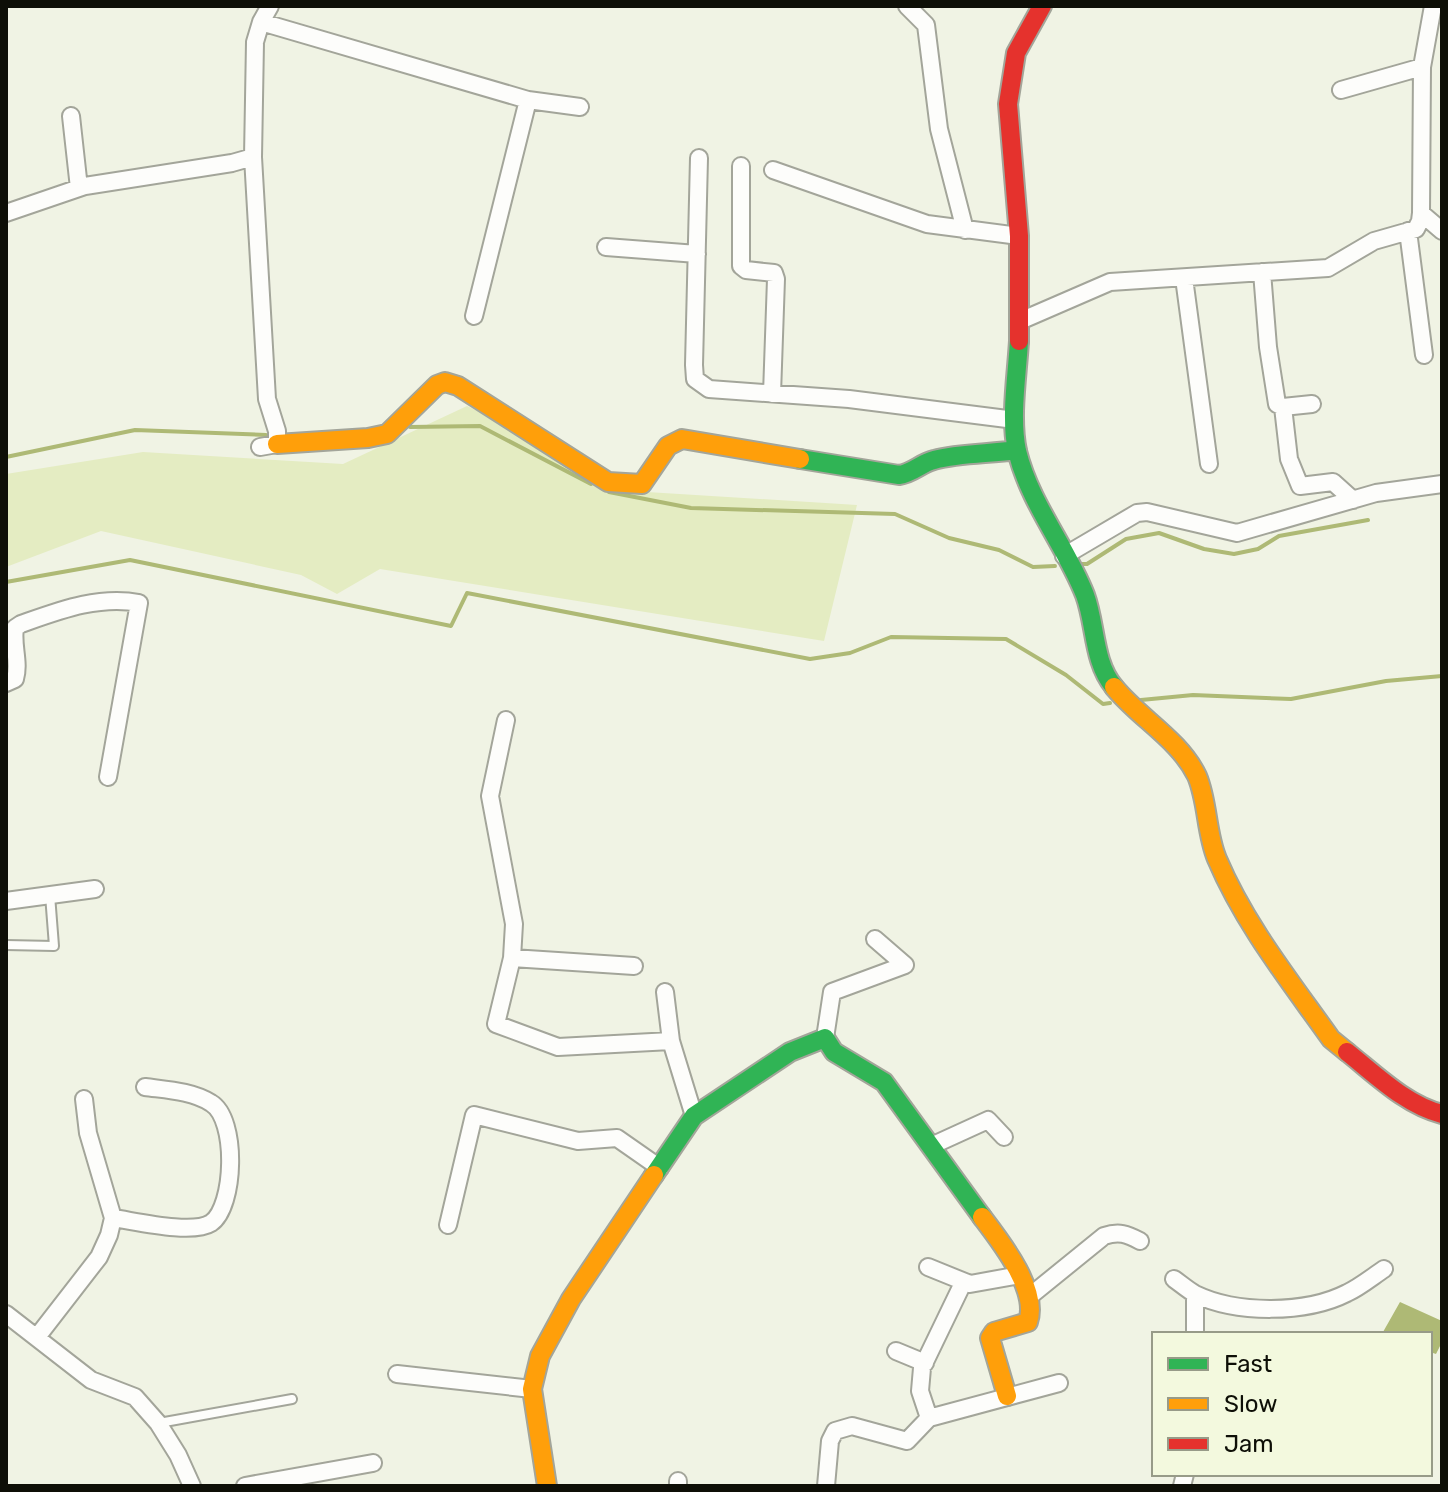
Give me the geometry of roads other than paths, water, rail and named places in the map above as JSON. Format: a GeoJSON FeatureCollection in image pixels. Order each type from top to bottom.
{"type":"FeatureCollection","features":[{"type":"Feature","properties":{"kind":"street"},"geometry":{"type":"LineString","coordinates":[[269,446],[277,431],[267,399],[253,157],[255,42],[270,6]]}},
{"type":"Feature","properties":{"kind":"street"},"geometry":{"type":"LineString","coordinates":[[907,6],[926,25],[939,129],[965,230]]}},
{"type":"Feature","properties":{"kind":"street"},"geometry":{"type":"LineString","coordinates":[[1042,6],[1016,53],[1008,104],[1019,236],[1020,321],[1015,420],[1017,450],[1032,494],[1085,596],[1093,636],[1108,680],[1125,701],[1179,750],[1197,777],[1216,857],[1256,934],[1331,1039],[1395,1090],[1430,1111],[1442,1114]]}},
{"type":"Feature","properties":{"kind":"street"},"geometry":{"type":"LineString","coordinates":[[1020,321],[1110,282],[1328,268],[1374,241],[1416,229],[1421,213],[1422,67],[1429,13],[1433,6]]}},
{"type":"Feature","properties":{"kind":"street"},"geometry":{"type":"LineString","coordinates":[[261,22],[528,100],[580,107]]}},
{"type":"Feature","properties":{"kind":"street"},"geometry":{"type":"LineString","coordinates":[[1341,90],[1422,67]]}},
{"type":"Feature","properties":{"kind":"street"},"geometry":{"type":"LineString","coordinates":[[474,316],[528,100]]}},
{"type":"Feature","properties":{"kind":"street"},"geometry":{"type":"LineString","coordinates":[[71,116],[79,188]]}},
{"type":"Feature","properties":{"kind":"street"},"geometry":{"type":"LineString","coordinates":[[6,213],[79,188],[253,157]]}},
{"type":"Feature","properties":{"kind":"street"},"geometry":{"type":"LineString","coordinates":[[699,158],[695,379],[709,389],[849,399],[1015,420]]}},
{"type":"Feature","properties":{"kind":"street"},"geometry":{"type":"LineString","coordinates":[[741,166],[741,266],[746,270],[774,273],[776,279],[772,394]]}},
{"type":"Feature","properties":{"kind":"street"},"geometry":{"type":"LineString","coordinates":[[773,170],[927,224],[1019,236]]}},
{"type":"Feature","properties":{"kind":"street"},"geometry":{"type":"LineString","coordinates":[[1421,213],[1442,231]]}},
{"type":"Feature","properties":{"kind":"street"},"geometry":{"type":"LineString","coordinates":[[1408,231],[1424,355]]}},
{"type":"Feature","properties":{"kind":"street"},"geometry":{"type":"LineString","coordinates":[[606,247],[697,254]]}},
{"type":"Feature","properties":{"kind":"street"},"geometry":{"type":"LineString","coordinates":[[1262,272],[1268,347],[1277,404],[1283,407],[1312,404]]}},
{"type":"Feature","properties":{"kind":"street"},"geometry":{"type":"LineString","coordinates":[[1184,278],[1209,464]]}},
{"type":"Feature","properties":{"kind":"street"},"geometry":{"type":"LineString","coordinates":[[269,446],[387,434],[437,385],[445,382],[458,386],[608,482],[624,485],[642,484],[668,446],[682,439],[899,475],[910,473],[928,461],[946,457],[1017,450]]}},
{"type":"Feature","properties":{"kind":"street"},"geometry":{"type":"LineString","coordinates":[[1283,407],[1289,459],[1300,486],[1333,482],[1353,500]]}},
{"type":"Feature","properties":{"kind":"street"},"geometry":{"type":"LineString","coordinates":[[1064,556],[1137,513],[1147,512],[1237,533],[1376,493],[1442,484]]}},
{"type":"Feature","properties":{"kind":"street"},"geometry":{"type":"LineString","coordinates":[[6,683],[15,679],[13,635],[15,628],[21,624],[87,604],[139,603],[108,777]]}},
{"type":"Feature","properties":{"kind":"street"},"geometry":{"type":"LineString","coordinates":[[506,720],[490,796],[514,924],[512,958],[496,1024],[558,1047],[671,1041]]}},
{"type":"Feature","properties":{"kind":"street"},"geometry":{"type":"LineString","coordinates":[[6,901],[95,889]]}},
{"type":"Feature","properties":{"kind":"street"},"geometry":{"type":"LineString","coordinates":[[875,939],[905,965],[832,992],[825,1038],[834,1052],[884,1082],[986,1222],[1020,1275],[1030,1296],[1028,1322],[994,1332],[990,1338],[1007,1396]]}},
{"type":"Feature","properties":{"kind":"street"},"geometry":{"type":"LineString","coordinates":[[512,958],[634,966]]}},
{"type":"Feature","properties":{"kind":"street"},"geometry":{"type":"LineString","coordinates":[[665,992],[671,1041],[694,1116]]}},
{"type":"Feature","properties":{"kind":"street"},"geometry":{"type":"LineString","coordinates":[[547,1486],[532,1389],[540,1356],[571,1299],[694,1116],[790,1052],[825,1038]]}},
{"type":"Feature","properties":{"kind":"street"},"geometry":{"type":"LineString","coordinates":[[113,1218],[191,1228],[210,1224],[223,1210],[229,1169],[225,1119],[214,1104],[186,1093],[145,1087]]}},
{"type":"Feature","properties":{"kind":"street"},"geometry":{"type":"LineString","coordinates":[[37,1337],[99,1257],[113,1218],[88,1133],[84,1099]]}},
{"type":"Feature","properties":{"kind":"street"},"geometry":{"type":"LineString","coordinates":[[448,1225],[474,1115],[578,1141],[617,1138],[660,1168]]}},
{"type":"Feature","properties":{"kind":"street"},"geometry":{"type":"LineString","coordinates":[[931,1146],[988,1120],[1004,1137]]}},
{"type":"Feature","properties":{"kind":"street"},"geometry":{"type":"LineString","coordinates":[[1030,1296],[1104,1236],[1115,1232],[1140,1241]]}},
{"type":"Feature","properties":{"kind":"street"},"geometry":{"type":"LineString","coordinates":[[928,1267],[963,1283],[978,1284],[1020,1275]]}},
{"type":"Feature","properties":{"kind":"street"},"geometry":{"type":"LineString","coordinates":[[1174,1279],[1195,1294],[1226,1303],[1261,1309],[1299,1308],[1324,1303],[1348,1293],[1384,1269]]}},
{"type":"Feature","properties":{"kind":"street"},"geometry":{"type":"LineString","coordinates":[[929,1418],[919,1380],[963,1283]]}},
{"type":"Feature","properties":{"kind":"street"},"geometry":{"type":"LineString","coordinates":[[1195,1294],[1195,1332]]}},
{"type":"Feature","properties":{"kind":"street"},"geometry":{"type":"LineString","coordinates":[[6,1314],[91,1380],[135,1397],[158,1423],[178,1455],[190,1485]]}},
{"type":"Feature","properties":{"kind":"street"},"geometry":{"type":"LineString","coordinates":[[896,1351],[925,1363]]}},
{"type":"Feature","properties":{"kind":"street"},"geometry":{"type":"LineString","coordinates":[[397,1374],[532,1389]]}},
{"type":"Feature","properties":{"kind":"street"},"geometry":{"type":"LineString","coordinates":[[826,1486],[830,1441],[835,1431],[852,1426],[907,1441],[929,1418],[1059,1383]]}},
{"type":"Feature","properties":{"kind":"street"},"geometry":{"type":"LineString","coordinates":[[245,1486],[373,1463]]}},
{"type":"Feature","properties":{"kind":"lane"},"geometry":{"type":"LineString","coordinates":[[6,945],[54,946],[50,895]]}},
{"type":"Feature","properties":{"kind":"lane"},"geometry":{"type":"LineString","coordinates":[[158,1423],[292,1399]]}},
{"type":"Feature","properties":{"kind":"waterway"},"geometry":{"type":"LineString","coordinates":[[410,427],[480,426],[591,484]]}},
{"type":"Feature","properties":{"kind":"waterway"},"geometry":{"type":"LineString","coordinates":[[6,457],[135,430],[266,435]]}},
{"type":"Feature","properties":{"kind":"waterway"},"geometry":{"type":"LineString","coordinates":[[609,492],[691,508],[895,514],[949,538],[999,550],[1033,567],[1055,566]]}},
{"type":"Feature","properties":{"kind":"waterway"},"geometry":{"type":"LineString","coordinates":[[1082,564],[1087,564],[1126,539],[1159,533],[1204,549],[1234,554],[1258,549],[1279,536],[1368,520]]}},
{"type":"Feature","properties":{"kind":"waterway"},"geometry":{"type":"LineString","coordinates":[[6,582],[130,560],[451,626],[467,593],[810,659],[850,653],[891,637],[1006,639],[1066,675],[1103,704],[1110,703]]}},
{"type":"Feature","properties":{"kind":"waterway"},"geometry":{"type":"LineString","coordinates":[[1141,700],[1193,695],[1291,699],[1386,681],[1442,676]]}}]}
